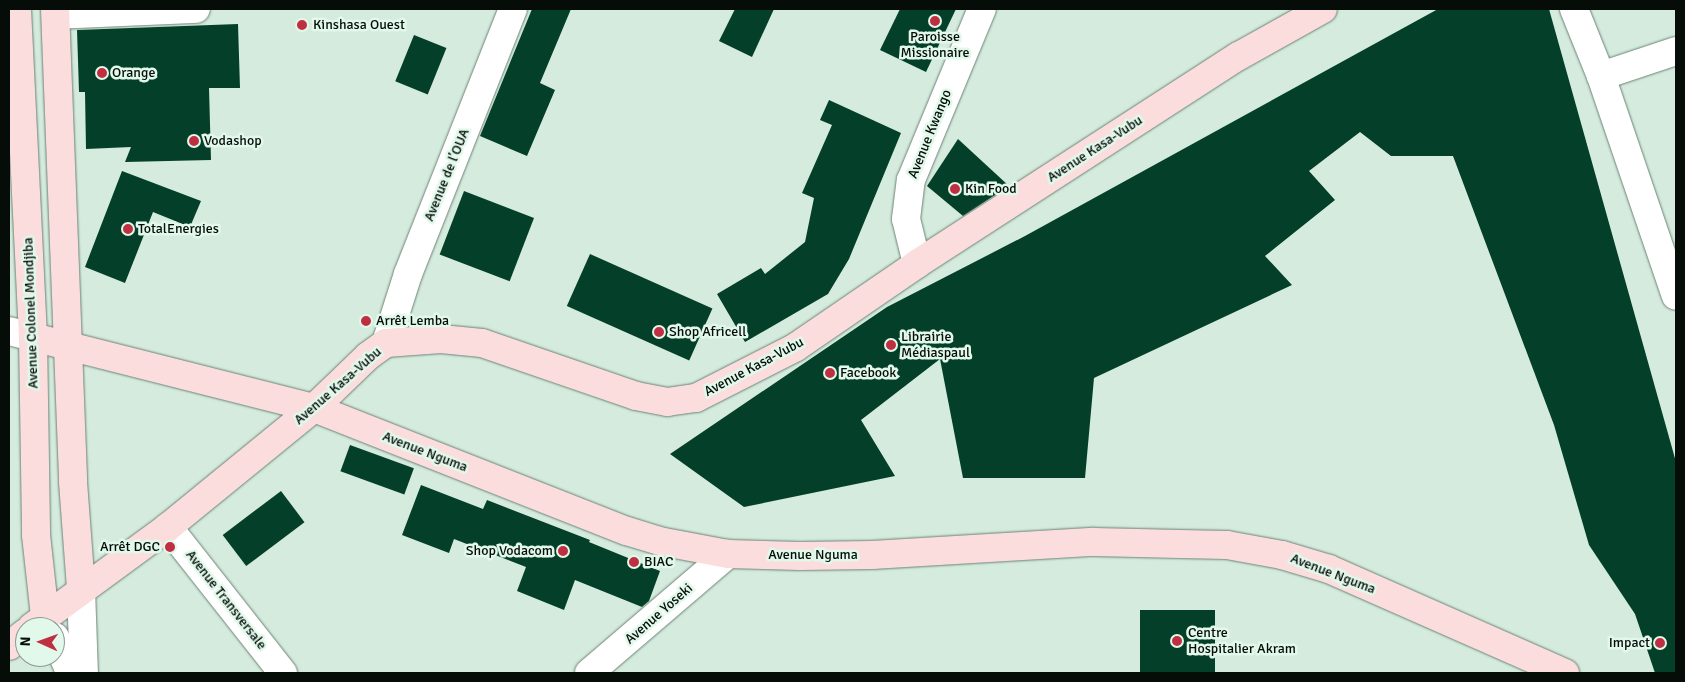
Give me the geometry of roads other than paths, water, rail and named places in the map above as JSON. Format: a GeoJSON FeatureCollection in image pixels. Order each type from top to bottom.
{"type":"FeatureCollection","features":[{"type":"Feature","properties":{"kind":"main road","name":"Avenue Colonel Mondjiba"},"geometry":{"type":"LineString","coordinates":[[17,9],[21,334],[35,507],[41,617]]}},
{"type":"Feature","properties":{"kind":"main road","name":"Avenue Kasa-Vubu"},"geometry":{"type":"LineString","coordinates":[[53,617],[81,589],[168,527],[314,408],[368,356],[386,343],[441,339],[482,343],[636,396],[667,402],[696,398],[796,347],[917,264],[1239,56],[1323,9]]}},
{"type":"Feature","properties":{"kind":"main road"},"geometry":{"type":"LineString","coordinates":[[56,12],[68,347],[81,589]]}},
{"type":"Feature","properties":{"kind":"main road","name":"Avenue Nguma"},"geometry":{"type":"LineString","coordinates":[[21,334],[314,408],[627,531],[664,542],[728,554],[872,555],[1137,541],[1227,545],[1282,555],[1329,569],[1565,673]]}},
{"type":"Feature","properties":{"kind":"street"},"geometry":{"type":"LineString","coordinates":[[56,12],[196,9]]}},
{"type":"Feature","properties":{"kind":"street","name":"Avenue de l’OUA"},"geometry":{"type":"LineString","coordinates":[[386,343],[408,274],[513,9]]}},
{"type":"Feature","properties":{"kind":"street","name":"Avenue Kwango"},"geometry":{"type":"LineString","coordinates":[[917,264],[906,219],[911,180],[982,9]]}},
{"type":"Feature","properties":{"kind":"street"},"geometry":{"type":"LineString","coordinates":[[1574,9],[1667,240],[1676,296]]}},
{"type":"Feature","properties":{"kind":"street"},"geometry":{"type":"LineString","coordinates":[[1602,76],[1676,51]]}},
{"type":"Feature","properties":{"kind":"street","name":"Avenue Transversale"},"geometry":{"type":"LineString","coordinates":[[168,527],[283,673]]}},
{"type":"Feature","properties":{"kind":"street","name":"Avenue Yoseki"},"geometry":{"type":"LineString","coordinates":[[589,673],[728,554]]}},
{"type":"Feature","properties":{"kind":"street"},"geometry":{"type":"LineString","coordinates":[[81,589],[84,673]]}},
{"type":"Feature","properties":{"kind":"place","name":"Paroisse Missionaire"},"geometry":{"type":"Point","coordinates":[935,21]}},
{"type":"Feature","properties":{"kind":"place","name":"Kinshasa Ouest"},"geometry":{"type":"Point","coordinates":[302,25]}},
{"type":"Feature","properties":{"kind":"place","name":"Orange"},"geometry":{"type":"Point","coordinates":[102,73]}},
{"type":"Feature","properties":{"kind":"place","name":"Vodashop"},"geometry":{"type":"Point","coordinates":[194,141]}},
{"type":"Feature","properties":{"kind":"place","name":"Kin Food"},"geometry":{"type":"Point","coordinates":[955,189]}},
{"type":"Feature","properties":{"kind":"place","name":"TotalEnergies"},"geometry":{"type":"Point","coordinates":[128,229]}},
{"type":"Feature","properties":{"kind":"place","name":"Arrêt Lemba"},"geometry":{"type":"Point","coordinates":[366,321]}},
{"type":"Feature","properties":{"kind":"place","name":"Shop Africell"},"geometry":{"type":"Point","coordinates":[659,332]}},
{"type":"Feature","properties":{"kind":"place","name":"Librairie Médiaspaul"},"geometry":{"type":"Point","coordinates":[891,345]}},
{"type":"Feature","properties":{"kind":"place","name":"Facebook"},"geometry":{"type":"Point","coordinates":[830,373]}},
{"type":"Feature","properties":{"kind":"place","name":"Arrêt DGC"},"geometry":{"type":"Point","coordinates":[170,547]}},
{"type":"Feature","properties":{"kind":"place","name":"Shop Vodacom"},"geometry":{"type":"Point","coordinates":[563,551]}},
{"type":"Feature","properties":{"kind":"place","name":"BIAC"},"geometry":{"type":"Point","coordinates":[634,562]}},
{"type":"Feature","properties":{"kind":"place","name":"Centre Hospitalier Akram"},"geometry":{"type":"Point","coordinates":[1177,641]}},
{"type":"Feature","properties":{"kind":"place","name":"Impact"},"geometry":{"type":"Point","coordinates":[1660,643]}}]}
